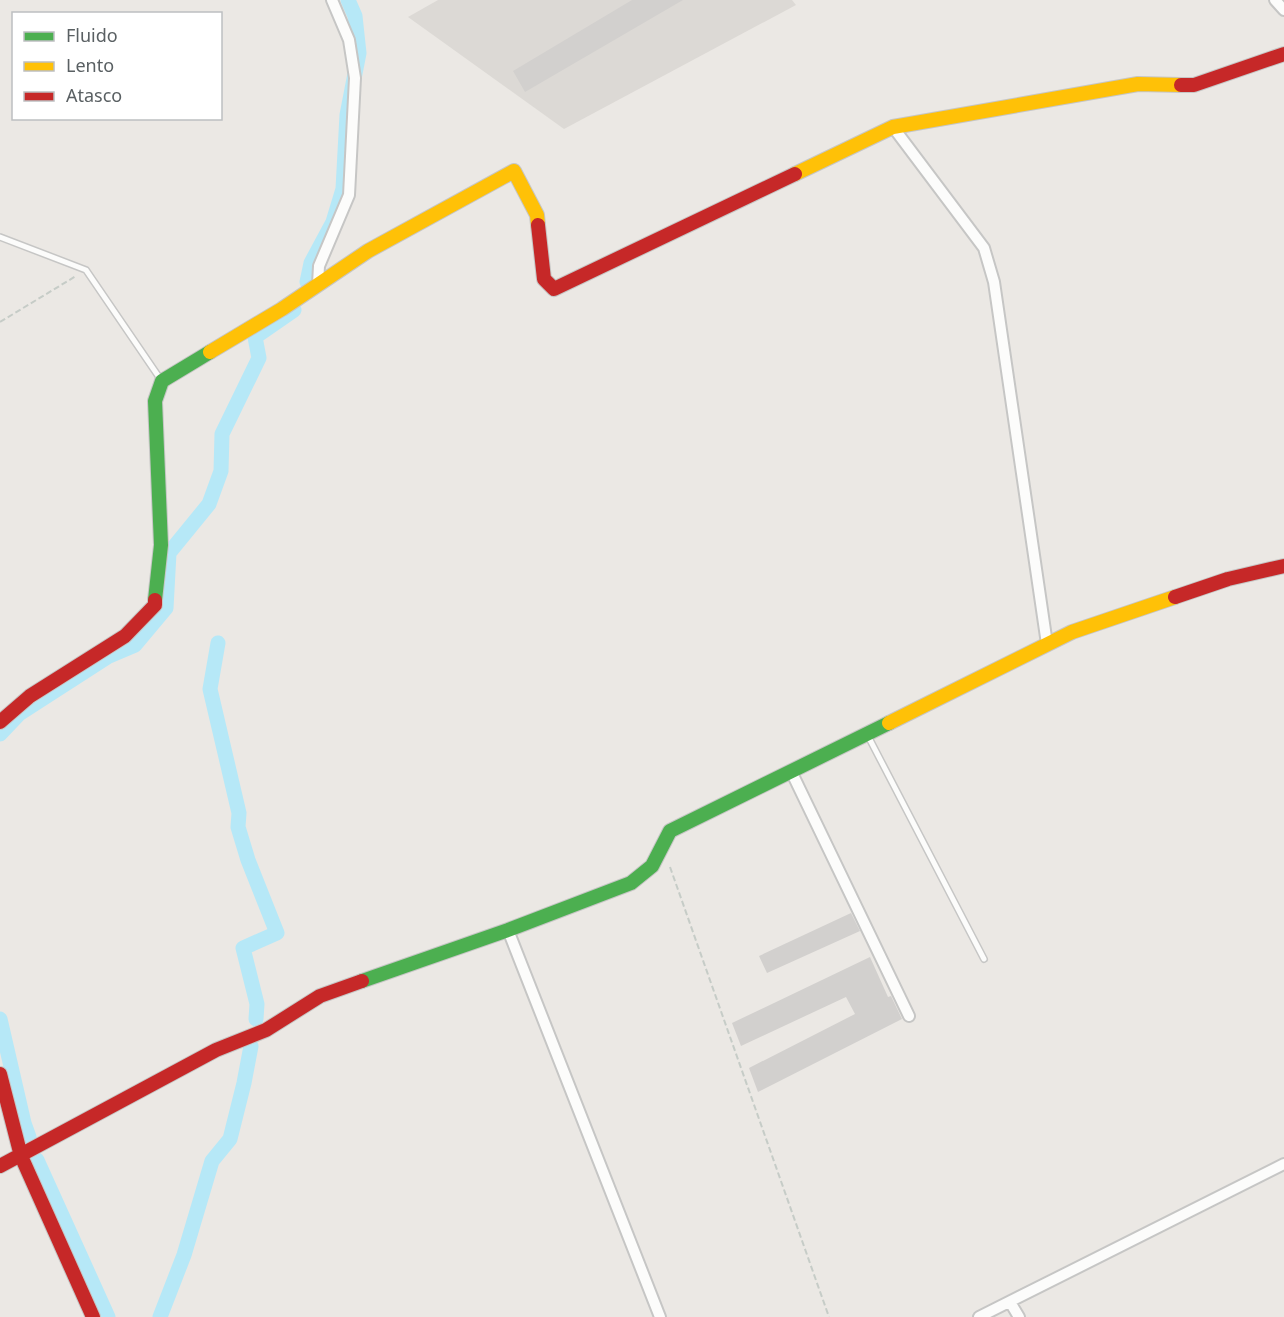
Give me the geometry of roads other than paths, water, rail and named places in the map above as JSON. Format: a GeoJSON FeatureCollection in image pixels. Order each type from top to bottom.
{"type":"FeatureCollection","features":[{"type":"Feature","properties":{"kind":"street"},"geometry":{"type":"LineString","coordinates":[[318,284],[319,266],[349,195],[350,183],[355,78],[349,40],[332,0]]}},
{"type":"Feature","properties":{"kind":"street"},"geometry":{"type":"LineString","coordinates":[[1275,0],[1284,10]]}},
{"type":"Feature","properties":{"kind":"street"},"geometry":{"type":"LineString","coordinates":[[0,722],[30,696],[125,636],[155,605],[161,545],[155,401],[162,381],[282,309],[368,251],[514,171],[537,215],[544,279],[554,289],[893,127],[1138,84],[1194,85],[1284,54]]}},
{"type":"Feature","properties":{"kind":"street"},"geometry":{"type":"LineString","coordinates":[[893,127],[984,248],[991,271],[1047,644]]}},
{"type":"Feature","properties":{"kind":"street"},"geometry":{"type":"LineString","coordinates":[[0,1166],[216,1050],[266,1030],[320,996],[508,930],[631,883],[652,866],[670,831],[1072,632],[1228,579],[1284,566]]}},
{"type":"Feature","properties":{"kind":"street"},"geometry":{"type":"LineString","coordinates":[[791,771],[909,1017]]}},
{"type":"Feature","properties":{"kind":"street"},"geometry":{"type":"LineString","coordinates":[[508,930],[660,1317]]}},
{"type":"Feature","properties":{"kind":"street"},"geometry":{"type":"LineString","coordinates":[[0,1074],[21,1156],[93,1317]]}},
{"type":"Feature","properties":{"kind":"street"},"geometry":{"type":"LineString","coordinates":[[978,1317],[1284,1164]]}},
{"type":"Feature","properties":{"kind":"street"},"geometry":{"type":"LineString","coordinates":[[1010,1302],[1020,1317]]}},
{"type":"Feature","properties":{"kind":"lane"},"geometry":{"type":"LineString","coordinates":[[0,237],[86,270],[162,381]]}},
{"type":"Feature","properties":{"kind":"lane"},"geometry":{"type":"LineString","coordinates":[[867,734],[984,959]]}},
{"type":"Feature","properties":{"kind":"waterway"},"geometry":{"type":"LineString","coordinates":[[307,282],[311,263],[333,222],[343,189],[347,115],[359,53],[355,16],[348,0]]}},
{"type":"Feature","properties":{"kind":"waterway"},"geometry":{"type":"LineString","coordinates":[[0,734],[19,714],[109,656],[135,645],[166,608],[169,553],[209,504],[221,471],[222,434],[259,358],[255,337],[294,310]]}},
{"type":"Feature","properties":{"kind":"waterway"},"geometry":{"type":"LineString","coordinates":[[218,643],[210,689],[239,813],[238,827],[248,860],[277,933],[243,948],[257,1004],[256,1019]]}},
{"type":"Feature","properties":{"kind":"waterway"},"geometry":{"type":"LineString","coordinates":[[0,1019],[29,1137]]}},
{"type":"Feature","properties":{"kind":"waterway"},"geometry":{"type":"LineString","coordinates":[[160,1317],[184,1255],[212,1161],[230,1139],[251,1046]]}},
{"type":"Feature","properties":{"kind":"waterway"},"geometry":{"type":"LineString","coordinates":[[37,1160],[108,1317]]}}]}
